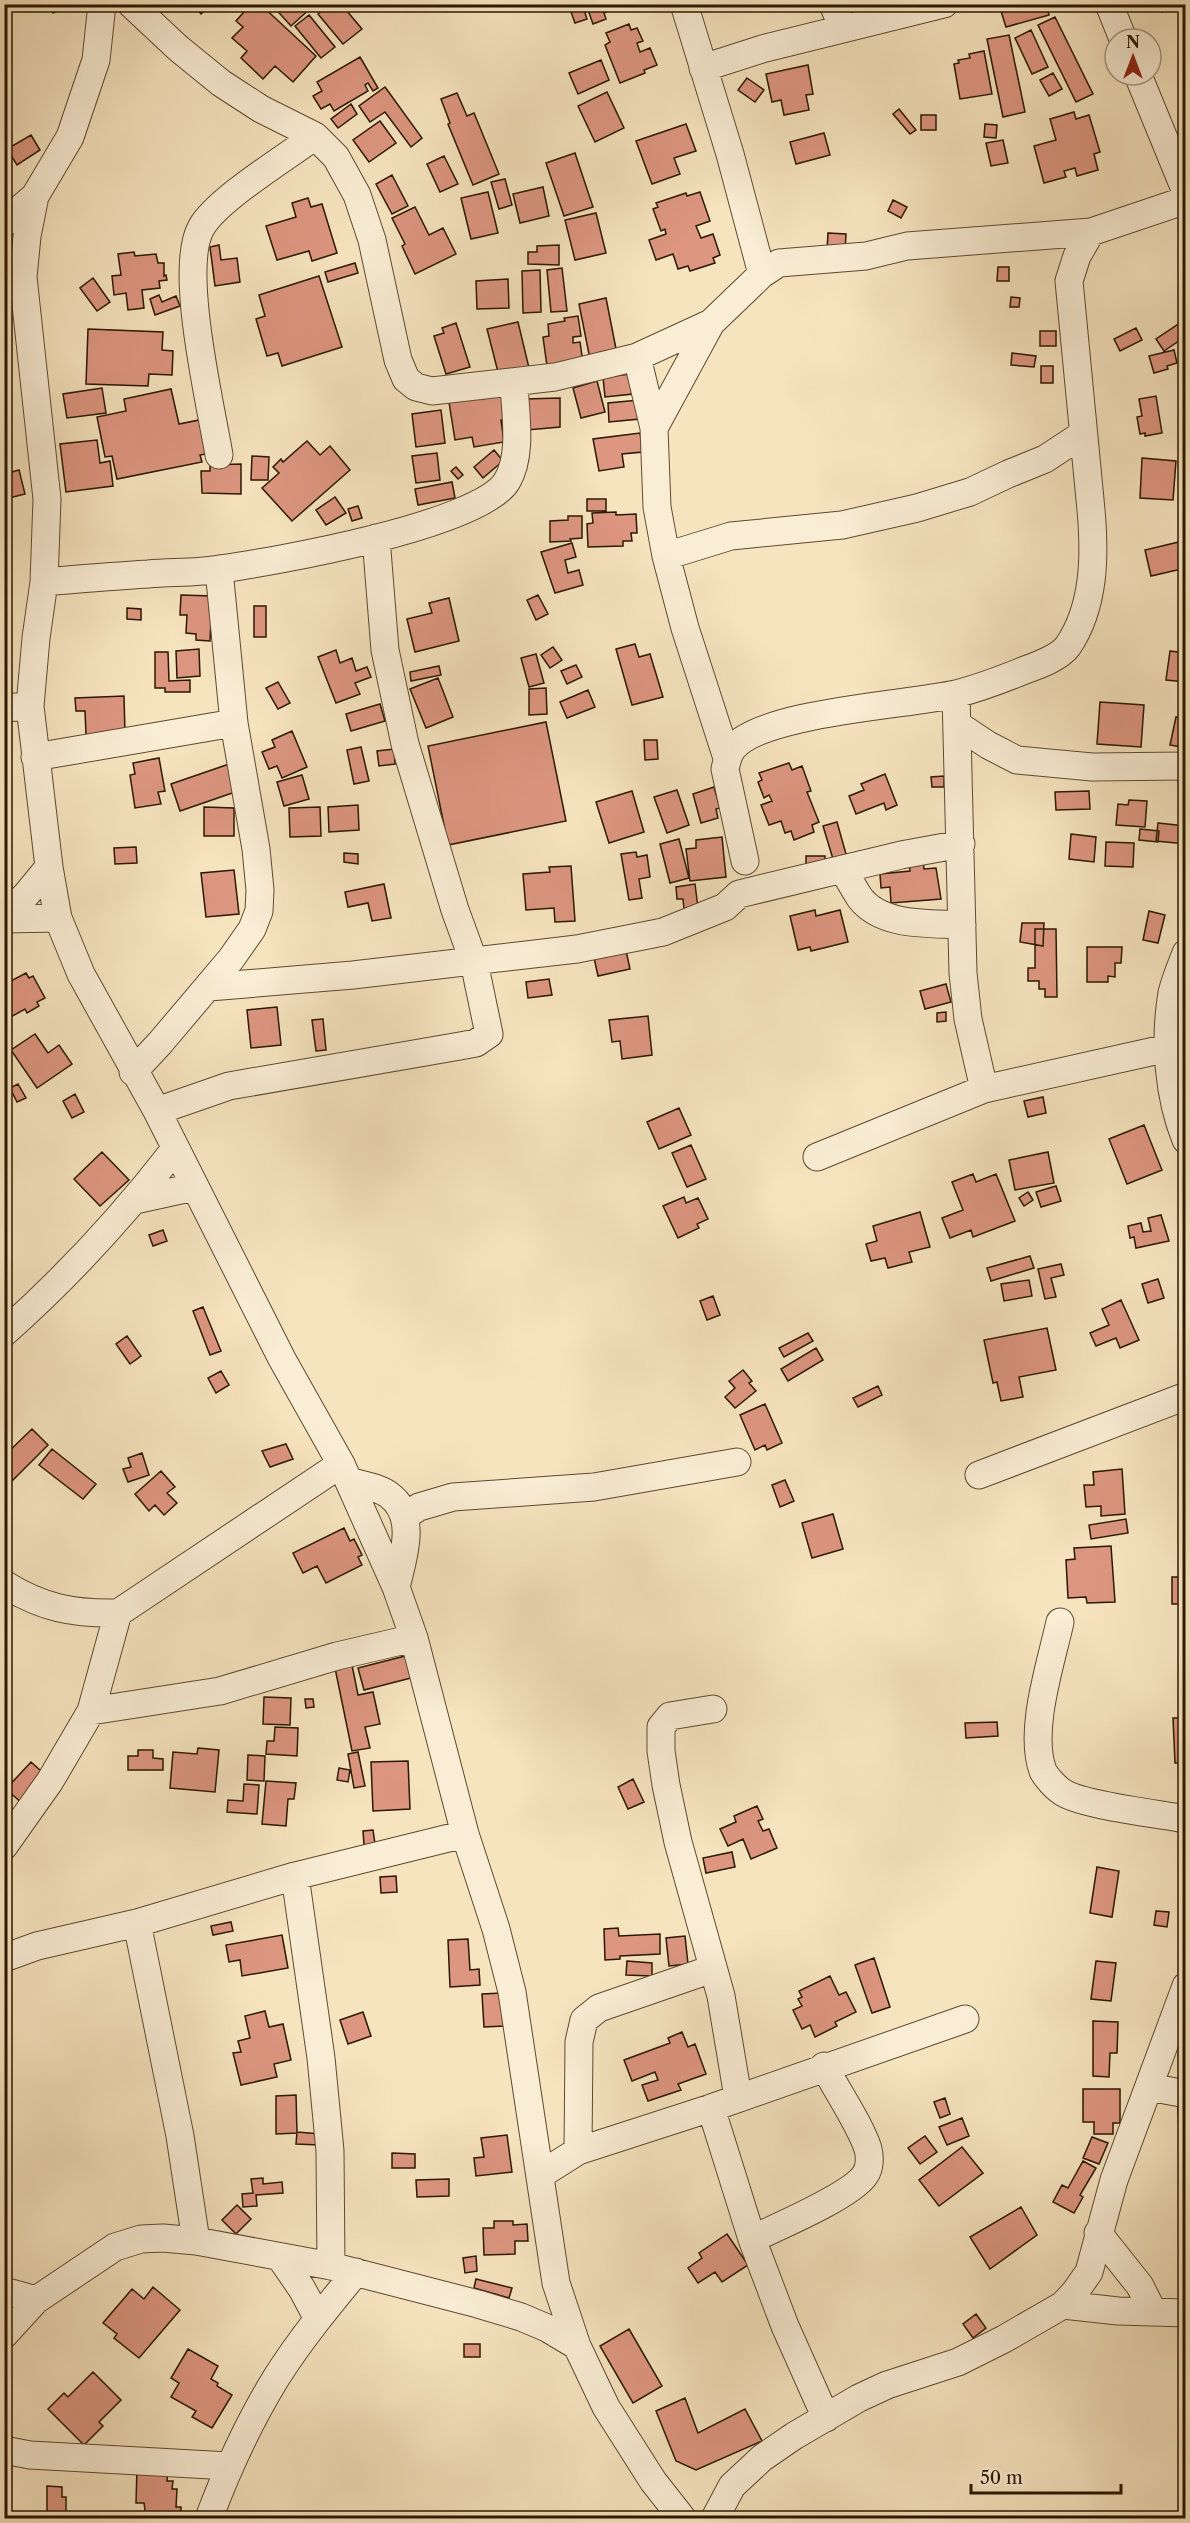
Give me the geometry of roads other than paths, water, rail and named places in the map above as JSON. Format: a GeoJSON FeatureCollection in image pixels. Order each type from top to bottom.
{"type":"FeatureCollection","features":[{"type":"Feature","properties":{"kind":"street"},"geometry":{"type":"LineString","coordinates":[[4,223],[35,196],[70,137],[96,60],[102,4]]}},
{"type":"Feature","properties":{"kind":"street"},"geometry":{"type":"LineString","coordinates":[[131,4],[178,48],[221,83],[261,109],[315,136],[336,157],[357,195],[372,240],[398,360],[406,379],[416,387],[432,391],[514,383],[602,367],[638,357],[711,323],[762,274],[779,263],[866,256],[907,246],[1091,232],[1185,200]]}},
{"type":"Feature","properties":{"kind":"street"},"geometry":{"type":"LineString","coordinates":[[684,4],[730,154],[762,274]]}},
{"type":"Feature","properties":{"kind":"street"},"geometry":{"type":"LineString","coordinates":[[703,68],[762,49],[822,36],[838,17],[944,4]]}},
{"type":"Feature","properties":{"kind":"street"},"geometry":{"type":"LineString","coordinates":[[1109,4],[1118,27]]}},
{"type":"Feature","properties":{"kind":"street"},"geometry":{"type":"LineString","coordinates":[[1143,87],[1185,192]]}},
{"type":"Feature","properties":{"kind":"street"},"geometry":{"type":"LineString","coordinates":[[219,455],[193,287],[192,255],[201,228],[225,201],[315,136]]}},
{"type":"Feature","properties":{"kind":"street"},"geometry":{"type":"LineString","coordinates":[[35,196],[27,236],[23,277],[47,499],[44,582],[36,638],[17,707],[35,757],[58,918],[81,974],[133,1072],[157,1111],[282,1359],[345,1472],[396,1587],[414,1638],[465,1834],[496,1929],[512,1992],[556,2283],[577,2346],[606,2407],[653,2481],[681,2518]]}},
{"type":"Feature","properties":{"kind":"street"},"geometry":{"type":"LineString","coordinates":[[745,861],[725,769],[728,758],[741,740],[760,731],[812,716],[956,694],[1046,662],[1067,647],[1080,621],[1092,581],[1094,545],[1080,378],[1068,281],[1077,256],[1091,232]]}},
{"type":"Feature","properties":{"kind":"street"},"geometry":{"type":"LineString","coordinates":[[654,428],[685,375],[711,323]]}},
{"type":"Feature","properties":{"kind":"street"},"geometry":{"type":"LineString","coordinates":[[638,357],[654,428],[657,507],[666,556],[685,628],[728,758]]}},
{"type":"Feature","properties":{"kind":"street"},"geometry":{"type":"LineString","coordinates":[[44,582],[219,570],[409,531],[466,509],[488,498],[507,483],[514,464],[515,453],[514,383]]}},
{"type":"Feature","properties":{"kind":"street"},"geometry":{"type":"LineString","coordinates":[[666,556],[731,536],[842,525],[917,508],[970,492],[1045,459],[1083,434]]}},
{"type":"Feature","properties":{"kind":"street"},"geometry":{"type":"LineString","coordinates":[[157,1111],[229,1086],[476,1043],[489,1034],[474,962],[455,910],[405,744],[385,650],[376,538]]}},
{"type":"Feature","properties":{"kind":"street"},"geometry":{"type":"LineString","coordinates":[[133,1072],[209,987],[252,929],[259,911],[261,890],[234,723],[219,570]]}},
{"type":"Feature","properties":{"kind":"street"},"geometry":{"type":"LineString","coordinates":[[956,694],[962,925],[968,1019],[984,1089]]}},
{"type":"Feature","properties":{"kind":"street"},"geometry":{"type":"LineString","coordinates":[[35,757],[234,723]]}},
{"type":"Feature","properties":{"kind":"street"},"geometry":{"type":"LineString","coordinates":[[958,725],[988,745],[1017,760],[1092,767],[1185,766]]}},
{"type":"Feature","properties":{"kind":"street"},"geometry":{"type":"LineString","coordinates":[[209,987],[474,962],[577,949],[663,932],[725,908],[739,894],[961,844]]}},
{"type":"Feature","properties":{"kind":"street"},"geometry":{"type":"LineString","coordinates":[[4,918],[49,867]]}},
{"type":"Feature","properties":{"kind":"street"},"geometry":{"type":"LineString","coordinates":[[843,870],[861,900],[883,916],[916,922],[962,925]]}},
{"type":"Feature","properties":{"kind":"street"},"geometry":{"type":"LineString","coordinates":[[4,918],[58,918]]}},
{"type":"Feature","properties":{"kind":"street"},"geometry":{"type":"LineString","coordinates":[[1185,953],[1173,993],[1168,1048],[1173,1094],[1185,1140]]}},
{"type":"Feature","properties":{"kind":"street"},"geometry":{"type":"LineString","coordinates":[[818,1157],[984,1089],[1168,1048]]}},
{"type":"Feature","properties":{"kind":"street"},"geometry":{"type":"LineString","coordinates":[[4,1333],[34,1306],[135,1200],[175,1149]]}},
{"type":"Feature","properties":{"kind":"street"},"geometry":{"type":"LineString","coordinates":[[135,1200],[194,1187]]}},
{"type":"Feature","properties":{"kind":"street"},"geometry":{"type":"LineString","coordinates":[[978,1475],[1185,1396]]}},
{"type":"Feature","properties":{"kind":"street"},"geometry":{"type":"LineString","coordinates":[[405,1516],[419,1507],[453,1497],[594,1487],[737,1462]]}},
{"type":"Feature","properties":{"kind":"street"},"geometry":{"type":"LineString","coordinates":[[345,1472],[388,1493],[397,1502],[405,1516],[403,1557],[396,1587]]}},
{"type":"Feature","properties":{"kind":"street"},"geometry":{"type":"LineString","coordinates":[[4,1584],[54,1607],[83,1614],[118,1613],[345,1472]]}},
{"type":"Feature","properties":{"kind":"street"},"geometry":{"type":"LineString","coordinates":[[4,1846],[50,1781],[91,1711],[118,1613]]}},
{"type":"Feature","properties":{"kind":"street"},"geometry":{"type":"LineString","coordinates":[[1060,1622],[1040,1714],[1038,1750],[1044,1772],[1062,1792],[1093,1803],[1185,1819]]}},
{"type":"Feature","properties":{"kind":"street"},"geometry":{"type":"LineString","coordinates":[[91,1711],[220,1691],[337,1656],[414,1638]]}},
{"type":"Feature","properties":{"kind":"street"},"geometry":{"type":"LineString","coordinates":[[713,1709],[670,1716],[661,1727],[661,1750],[678,1842],[721,1996],[738,2097]]}},
{"type":"Feature","properties":{"kind":"street"},"geometry":{"type":"LineString","coordinates":[[4,1958],[77,1935],[137,1923],[295,1876],[465,1834]]}},
{"type":"Feature","properties":{"kind":"street"},"geometry":{"type":"LineString","coordinates":[[209,2518],[229,2466],[276,2378],[318,2319],[344,2269],[321,2058],[295,1876]]}},
{"type":"Feature","properties":{"kind":"street"},"geometry":{"type":"LineString","coordinates":[[137,1923],[180,2136],[196,2241]]}},
{"type":"Feature","properties":{"kind":"street"},"geometry":{"type":"LineString","coordinates":[[578,2151],[579,2042],[584,2020],[599,2008],[712,1970]]}},
{"type":"Feature","properties":{"kind":"street"},"geometry":{"type":"LineString","coordinates":[[715,2518],[732,2486],[762,2458],[794,2436],[859,2398],[887,2385],[958,2362],[1063,2305],[1076,2292],[1089,2272],[1114,2180],[1185,1986]]}},
{"type":"Feature","properties":{"kind":"street"},"geometry":{"type":"LineString","coordinates":[[540,2175],[578,2151],[711,2108],[824,2066],[965,2019]]}},
{"type":"Feature","properties":{"kind":"street"},"geometry":{"type":"LineString","coordinates":[[752,2238],[804,2215],[839,2195],[866,2174],[869,2165],[868,2148],[824,2066]]}},
{"type":"Feature","properties":{"kind":"street"},"geometry":{"type":"LineString","coordinates":[[1149,2087],[1185,2094]]}},
{"type":"Feature","properties":{"kind":"street"},"geometry":{"type":"LineString","coordinates":[[711,2108],[752,2238],[785,2326],[826,2418]]}},
{"type":"Feature","properties":{"kind":"street"},"geometry":{"type":"LineString","coordinates":[[1098,2233],[1140,2286],[1153,2312]]}},
{"type":"Feature","properties":{"kind":"street"},"geometry":{"type":"LineString","coordinates":[[4,2335],[36,2300],[115,2247],[141,2238],[196,2241],[344,2269],[521,2317],[547,2328],[577,2346]]}},
{"type":"Feature","properties":{"kind":"street"},"geometry":{"type":"LineString","coordinates":[[280,2257],[302,2289],[318,2319]]}},
{"type":"Feature","properties":{"kind":"street"},"geometry":{"type":"LineString","coordinates":[[4,2291],[36,2300]]}},
{"type":"Feature","properties":{"kind":"street"},"geometry":{"type":"LineString","coordinates":[[1063,2305],[1185,2313]]}},
{"type":"Feature","properties":{"kind":"street"},"geometry":{"type":"LineString","coordinates":[[4,2450],[30,2455],[229,2466]]}}]}
